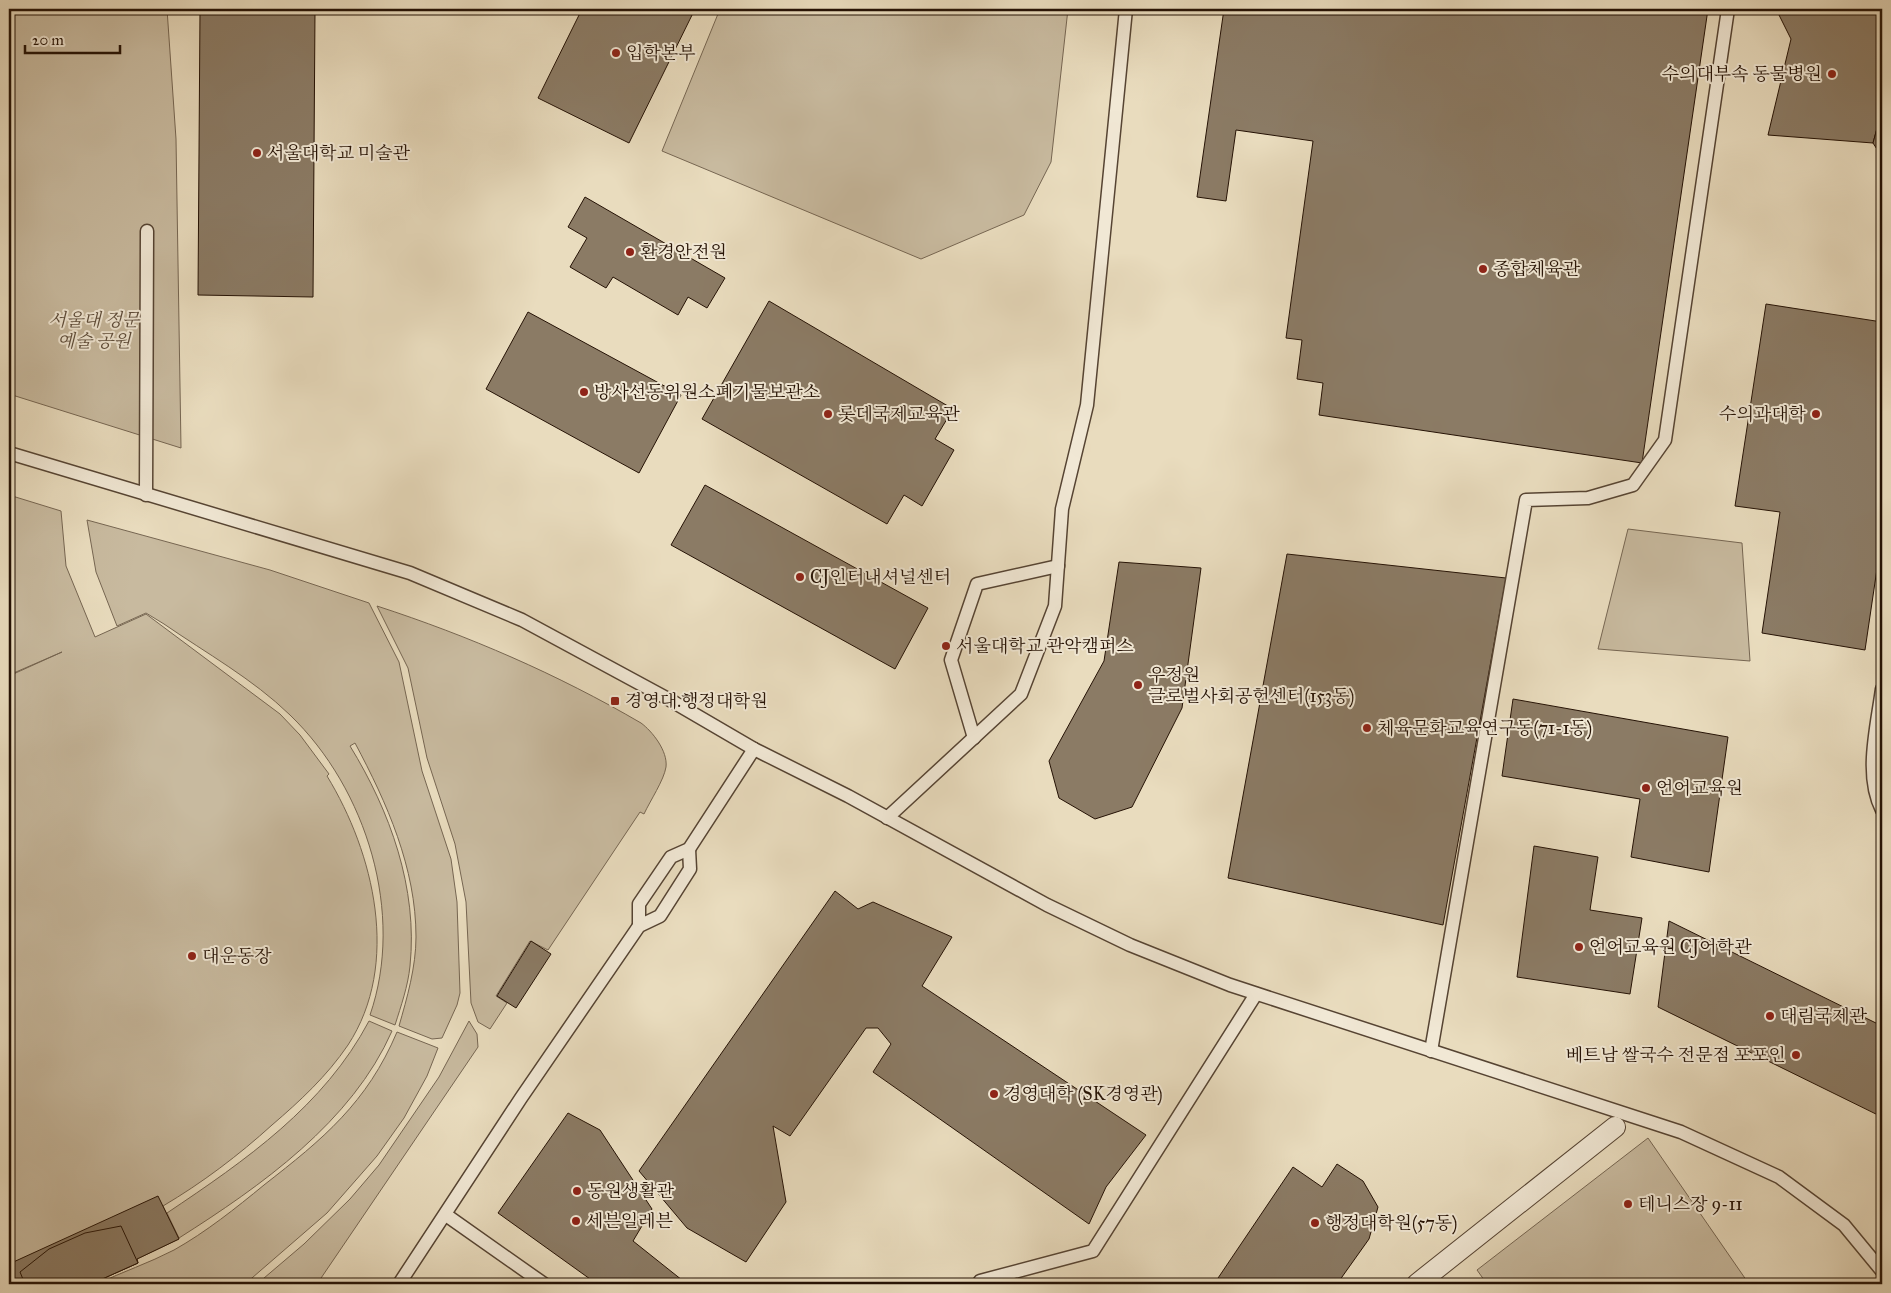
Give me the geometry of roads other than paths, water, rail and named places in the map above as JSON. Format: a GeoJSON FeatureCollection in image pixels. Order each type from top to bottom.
{"type":"FeatureCollection","features":[{"type":"Feature","properties":{"kind":"street"},"geometry":{"type":"LineString","coordinates":[[1417,1284],[1615,1127]]}},
{"type":"Feature","properties":{"kind":"lane"},"geometry":{"type":"LineString","coordinates":[[888,818],[1021,694],[1055,606],[1062,509],[1087,405],[1126,9]]}},
{"type":"Feature","properties":{"kind":"lane"},"geometry":{"type":"LineString","coordinates":[[1431,1051],[1526,500],[1588,498],[1633,485],[1665,440],[1728,9]]}},
{"type":"Feature","properties":{"kind":"lane"},"geometry":{"type":"LineString","coordinates":[[146,495],[147,231]]}},
{"type":"Feature","properties":{"kind":"lane"},"geometry":{"type":"LineString","coordinates":[[9,454],[410,573],[522,620],[670,700],[754,749],[1113,937],[1256,994],[1681,1132],[1779,1177],[1844,1225],[1882,1271]]}},
{"type":"Feature","properties":{"kind":"lane"},"geometry":{"type":"LineString","coordinates":[[974,738],[951,660],[977,584],[1058,566]]}},
{"type":"Feature","properties":{"kind":"lane"},"geometry":{"type":"LineString","coordinates":[[1882,689],[1873,756],[1876,797],[1882,810]]}},
{"type":"Feature","properties":{"kind":"lane"},"geometry":{"type":"LineString","coordinates":[[639,926],[639,904],[671,856],[689,849],[754,749]]}},
{"type":"Feature","properties":{"kind":"lane"},"geometry":{"type":"LineString","coordinates":[[399,1284],[521,1098],[639,926],[660,916],[690,869],[689,849]]}},
{"type":"Feature","properties":{"kind":"lane"},"geometry":{"type":"LineString","coordinates":[[980,1281],[1093,1251],[1256,994]]}},
{"type":"Feature","properties":{"kind":"lane"},"geometry":{"type":"LineString","coordinates":[[446,1215],[544,1284]]}},
{"type":"Feature","properties":{"kind":"place","name":"입학본부"},"geometry":{"type":"Point","coordinates":[616,53]}},
{"type":"Feature","properties":{"kind":"place","name":"수의대부속 동물병원"},"geometry":{"type":"Point","coordinates":[1832,74]}},
{"type":"Feature","properties":{"kind":"place","name":"서울대학교 미술관"},"geometry":{"type":"Point","coordinates":[257,153]}},
{"type":"Feature","properties":{"kind":"place","name":"환경안전원"},"geometry":{"type":"Point","coordinates":[630,252]}},
{"type":"Feature","properties":{"kind":"place","name":"종합체육관"},"geometry":{"type":"Point","coordinates":[1483,269]}},
{"type":"Feature","properties":{"kind":"place","name":"방사선동위원소폐기물보관소"},"geometry":{"type":"Point","coordinates":[584,392]}},
{"type":"Feature","properties":{"kind":"place","name":"롯데국제교육관"},"geometry":{"type":"Point","coordinates":[828,414]}},
{"type":"Feature","properties":{"kind":"place","name":"수의과대학"},"geometry":{"type":"Point","coordinates":[1816,414]}},
{"type":"Feature","properties":{"kind":"place","name":"CJ인터내셔널센터"},"geometry":{"type":"Point","coordinates":[800,577]}},
{"type":"Feature","properties":{"kind":"place","name":"서울대학교 관악캠퍼스"},"geometry":{"type":"Point","coordinates":[946,646]}},
{"type":"Feature","properties":{"kind":"place","name":"우정원 글로벌사회공헌센터(153동)"},"geometry":{"type":"Point","coordinates":[1138,685]}},
{"type":"Feature","properties":{"kind":"place","name":"경영대.행정대학원"},"geometry":{"type":"Point","coordinates":[615,701]}},
{"type":"Feature","properties":{"kind":"place","name":"체육문화교육연구동(71-1동)"},"geometry":{"type":"Point","coordinates":[1367,728]}},
{"type":"Feature","properties":{"kind":"place","name":"언어교육원"},"geometry":{"type":"Point","coordinates":[1646,788]}},
{"type":"Feature","properties":{"kind":"place","name":"언어교육원 CJ어학관"},"geometry":{"type":"Point","coordinates":[1579,947]}},
{"type":"Feature","properties":{"kind":"place","name":"대운동장"},"geometry":{"type":"Point","coordinates":[192,956]}},
{"type":"Feature","properties":{"kind":"place","name":"대림국제관"},"geometry":{"type":"Point","coordinates":[1770,1016]}},
{"type":"Feature","properties":{"kind":"place","name":"베트남 쌀국수 전문점 포포인"},"geometry":{"type":"Point","coordinates":[1796,1055]}},
{"type":"Feature","properties":{"kind":"place","name":"경영대학 (SK경영관)"},"geometry":{"type":"Point","coordinates":[994,1094]}},
{"type":"Feature","properties":{"kind":"place","name":"동원생활관"},"geometry":{"type":"Point","coordinates":[577,1191]}},
{"type":"Feature","properties":{"kind":"place","name":"테니스장 9-11"},"geometry":{"type":"Point","coordinates":[1628,1204]}},
{"type":"Feature","properties":{"kind":"place","name":"세븐일레븐"},"geometry":{"type":"Point","coordinates":[576,1221]}},
{"type":"Feature","properties":{"kind":"place","name":"행정대학원(57동)"},"geometry":{"type":"Point","coordinates":[1315,1223]}},
{"type":"Feature","properties":{"kind":"park label","name":"서울대 정문 예술 공원"},"geometry":{"type":"Point","coordinates":[94,330]}}]}
